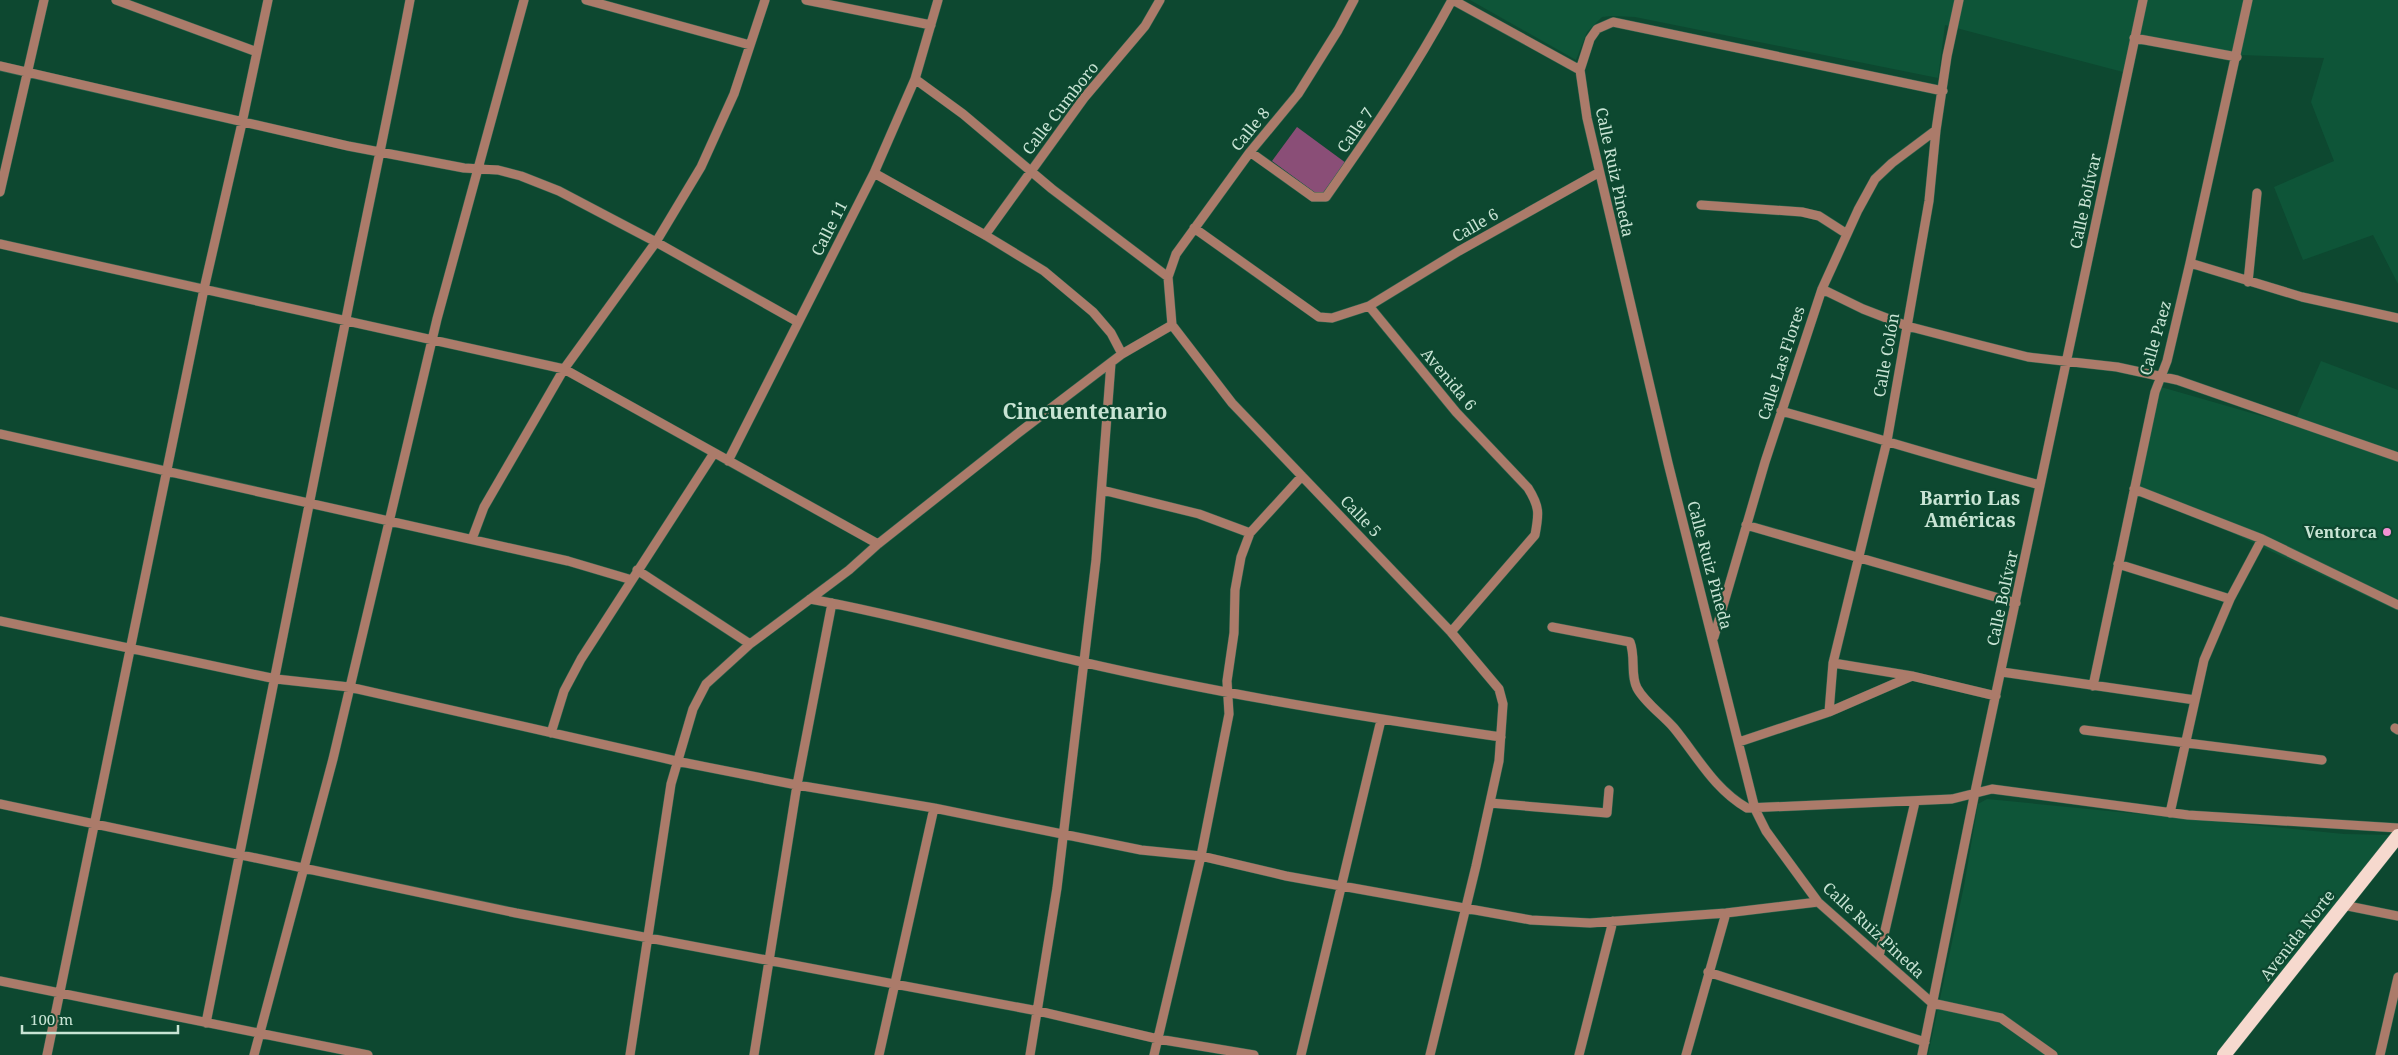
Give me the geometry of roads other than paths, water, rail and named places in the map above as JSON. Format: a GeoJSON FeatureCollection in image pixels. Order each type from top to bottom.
{"type":"FeatureCollection","features":[{"type":"Feature","properties":{"kind":"highway","name":"Avenida Norte"},"geometry":{"type":"LineString","coordinates":[[2224,1055],[2398,836]]}},
{"type":"Feature","properties":{"kind":"street"},"geometry":{"type":"LineString","coordinates":[[0,192],[44,0]]}},
{"type":"Feature","properties":{"kind":"street"},"geometry":{"type":"LineString","coordinates":[[116,0],[257,52]]}},
{"type":"Feature","properties":{"kind":"street"},"geometry":{"type":"LineString","coordinates":[[47,1055],[204,289],[268,0]]}},
{"type":"Feature","properties":{"kind":"street"},"geometry":{"type":"LineString","coordinates":[[206,1023],[346,321],[382,152],[410,0]]}},
{"type":"Feature","properties":{"kind":"street"},"geometry":{"type":"LineString","coordinates":[[254,1055],[333,759],[388,520],[476,168],[524,0]]}},
{"type":"Feature","properties":{"kind":"street"},"geometry":{"type":"LineString","coordinates":[[586,0],[750,45]]}},
{"type":"Feature","properties":{"kind":"street"},"geometry":{"type":"LineString","coordinates":[[472,539],[484,507],[564,369],[656,242],[701,167],[734,94],[765,0]]}},
{"type":"Feature","properties":{"kind":"street"},"geometry":{"type":"LineString","coordinates":[[806,0],[848,5],[931,25]]}},
{"type":"Feature","properties":{"kind":"street","name":"Calle 11"},"geometry":{"type":"LineString","coordinates":[[728,461],[874,173],[915,79],[938,0]]}},
{"type":"Feature","properties":{"kind":"street","name":"Calle Cumboro"},"geometry":{"type":"LineString","coordinates":[[985,235],[1084,98],[1145,26],[1160,0]]}},
{"type":"Feature","properties":{"kind":"street","name":"Calle 8"},"geometry":{"type":"LineString","coordinates":[[1168,277],[1176,254],[1250,152],[1298,94],[1338,30],[1354,0]]}},
{"type":"Feature","properties":{"kind":"street"},"geometry":{"type":"LineString","coordinates":[[1452,0],[1580,70],[1590,38],[1597,29],[1613,22],[1943,91]]}},
{"type":"Feature","properties":{"kind":"street","name":"Calle 7"},"geometry":{"type":"LineString","coordinates":[[1250,152],[1313,197],[1326,197],[1386,113],[1433,36],[1452,0]]}},
{"type":"Feature","properties":{"kind":"street","name":"Calle Colón"},"geometry":{"type":"LineString","coordinates":[[1829,712],[1833,663],[1887,441],[1929,201],[1936,130],[1947,56],[1959,0]]}},
{"type":"Feature","properties":{"kind":"street","name":"Calle Bolívar"},"geometry":{"type":"LineString","coordinates":[[1922,1055],[1975,792],[2002,672],[2143,0]]}},
{"type":"Feature","properties":{"kind":"street","name":"Calle Paez"},"geometry":{"type":"LineString","coordinates":[[2093,686],[2155,392],[2167,361],[2237,57],[2248,0]]}},
{"type":"Feature","properties":{"kind":"street"},"geometry":{"type":"LineString","coordinates":[[2134,38],[2237,57]]}},
{"type":"Feature","properties":{"kind":"street"},"geometry":{"type":"LineString","coordinates":[[0,66],[242,123],[382,152],[498,170],[521,176],[552,188],[656,242],[798,322]]}},
{"type":"Feature","properties":{"kind":"street","name":"Calle Ruiz Pineda"},"geometry":{"type":"LineString","coordinates":[[1580,70],[1598,173],[1668,463],[1714,639],[1755,809],[1766,830],[1818,902],[1932,1004]]}},
{"type":"Feature","properties":{"kind":"street"},"geometry":{"type":"LineString","coordinates":[[630,1055],[676,761],[692,709],[706,684],[750,644],[849,570],[878,544],[1122,354],[1172,325],[1168,277],[1030,171],[963,114],[915,79]]}},
{"type":"Feature","properties":{"kind":"street","name":"Calle Las Flores"},"geometry":{"type":"LineString","coordinates":[[1714,639],[1746,524],[1822,289],[1875,179],[1892,163],[1936,130]]}},
{"type":"Feature","properties":{"kind":"street"},"geometry":{"type":"LineString","coordinates":[[874,173],[985,235],[1044,271],[1081,301],[1111,333],[1122,354]]}},
{"type":"Feature","properties":{"kind":"street","name":"Calle 6"},"geometry":{"type":"LineString","coordinates":[[1369,306],[1459,251],[1598,173]]}},
{"type":"Feature","properties":{"kind":"street"},"geometry":{"type":"LineString","coordinates":[[2248,282],[2257,193]]}},
{"type":"Feature","properties":{"kind":"street"},"geometry":{"type":"LineString","coordinates":[[1701,205],[1802,212],[1819,216],[1847,234]]}},
{"type":"Feature","properties":{"kind":"street"},"geometry":{"type":"LineString","coordinates":[[1194,228],[1319,317],[1332,318],[1369,306]]}},
{"type":"Feature","properties":{"kind":"street"},"geometry":{"type":"LineString","coordinates":[[0,244],[564,369],[878,544]]}},
{"type":"Feature","properties":{"kind":"street"},"geometry":{"type":"LineString","coordinates":[[2190,263],[2302,297],[2398,318]]}},
{"type":"Feature","properties":{"kind":"street"},"geometry":{"type":"LineString","coordinates":[[1822,289],[1863,309],[1907,326],[2028,357],[2117,367],[2161,376],[2246,402],[2398,457]]}},
{"type":"Feature","properties":{"kind":"street","name":"Avenida 6"},"geometry":{"type":"LineString","coordinates":[[1369,306],[1456,412],[1528,488],[1538,508],[1539,514],[1535,535],[1451,632]]}},
{"type":"Feature","properties":{"kind":"street","name":"Calle 5"},"geometry":{"type":"LineString","coordinates":[[1172,325],[1232,403],[1451,632],[1499,689],[1503,704],[1502,737],[1490,803],[1430,1055]]}},
{"type":"Feature","properties":{"kind":"street"},"geometry":{"type":"LineString","coordinates":[[1030,1055],[1057,888],[1102,490],[1110,364]]}},
{"type":"Feature","properties":{"kind":"street"},"geometry":{"type":"LineString","coordinates":[[1781,411],[1887,441],[1942,459],[2040,485]]}},
{"type":"Feature","properties":{"kind":"street"},"geometry":{"type":"LineString","coordinates":[[0,434],[472,539],[503,548],[587,566],[632,580]]}},
{"type":"Feature","properties":{"kind":"street"},"geometry":{"type":"LineString","coordinates":[[551,734],[564,691],[577,666],[714,453]]}},
{"type":"Feature","properties":{"kind":"street"},"geometry":{"type":"LineString","coordinates":[[1154,1055],[1201,856],[1228,714],[1227,692],[1234,633],[1235,590],[1241,557],[1250,533],[1302,476]]}},
{"type":"Feature","properties":{"kind":"street"},"geometry":{"type":"LineString","coordinates":[[2134,489],[2262,539],[2398,605]]}},
{"type":"Feature","properties":{"kind":"street"},"geometry":{"type":"LineString","coordinates":[[1102,490],[1200,514],[1250,533]]}},
{"type":"Feature","properties":{"kind":"street"},"geometry":{"type":"LineString","coordinates":[[1746,524],[2016,603]]}},
{"type":"Feature","properties":{"kind":"street"},"geometry":{"type":"LineString","coordinates":[[2170,813],[2204,660],[2230,599],[2262,539]]}},
{"type":"Feature","properties":{"kind":"street"},"geometry":{"type":"LineString","coordinates":[[2118,564],[2230,599]]}},
{"type":"Feature","properties":{"kind":"street"},"geometry":{"type":"LineString","coordinates":[[637,570],[750,644]]}},
{"type":"Feature","properties":{"kind":"street"},"geometry":{"type":"LineString","coordinates":[[810,599],[1083,663],[1227,692],[1381,720],[1502,737]]}},
{"type":"Feature","properties":{"kind":"street"},"geometry":{"type":"LineString","coordinates":[[754,1055],[798,785],[832,603]]}},
{"type":"Feature","properties":{"kind":"street"},"geometry":{"type":"LineString","coordinates":[[0,621],[276,679],[349,687],[676,761],[798,785],[1063,832],[1141,850],[1201,856],[1465,910],[1531,920],[1590,923],[1726,913],[1818,902]]}},
{"type":"Feature","properties":{"kind":"street"},"geometry":{"type":"LineString","coordinates":[[1552,627],[1630,642],[1634,651],[1637,687],[1674,728],[1717,784],[1736,802],[1747,808],[1952,800],[1975,792],[1992,789],[2170,813],[2398,828]]}},
{"type":"Feature","properties":{"kind":"street"},"geometry":{"type":"LineString","coordinates":[[1833,663],[1912,676],[1996,696]]}},
{"type":"Feature","properties":{"kind":"street"},"geometry":{"type":"LineString","coordinates":[[2002,672],[2195,700]]}},
{"type":"Feature","properties":{"kind":"street"},"geometry":{"type":"LineString","coordinates":[[1739,742],[1829,712],[1912,676]]}},
{"type":"Feature","properties":{"kind":"street"},"geometry":{"type":"LineString","coordinates":[[1301,1055],[1381,720]]}},
{"type":"Feature","properties":{"kind":"street"},"geometry":{"type":"LineString","coordinates":[[2084,730],[2322,760]]}},
{"type":"Feature","properties":{"kind":"street"},"geometry":{"type":"LineString","coordinates":[[1490,803],[1607,813],[1609,790]]}},
{"type":"Feature","properties":{"kind":"street"},"geometry":{"type":"LineString","coordinates":[[1879,956],[1915,802]]}},
{"type":"Feature","properties":{"kind":"street"},"geometry":{"type":"LineString","coordinates":[[0,804],[303,869],[649,938],[1038,1011],[1158,1039],[1254,1055]]}},
{"type":"Feature","properties":{"kind":"street"},"geometry":{"type":"LineString","coordinates":[[879,1055],[934,808]]}},
{"type":"Feature","properties":{"kind":"street"},"geometry":{"type":"LineString","coordinates":[[2343,905],[2398,916]]}},
{"type":"Feature","properties":{"kind":"street"},"geometry":{"type":"LineString","coordinates":[[1686,1055],[1726,913]]}},
{"type":"Feature","properties":{"kind":"street"},"geometry":{"type":"LineString","coordinates":[[1578,1055],[1613,921]]}},
{"type":"Feature","properties":{"kind":"street"},"geometry":{"type":"LineString","coordinates":[[1708,972],[1925,1042]]}},
{"type":"Feature","properties":{"kind":"street"},"geometry":{"type":"LineString","coordinates":[[2380,1055],[2398,977]]}},
{"type":"Feature","properties":{"kind":"street"},"geometry":{"type":"LineString","coordinates":[[0,981],[368,1055]]}},
{"type":"Feature","properties":{"kind":"street"},"geometry":{"type":"LineString","coordinates":[[1932,1004],[2001,1018],[2053,1055]]}},
{"type":"Feature","properties":{"kind":"place","name":"Ventorca"},"geometry":{"type":"Point","coordinates":[2387,532]}},
{"type":"Feature","properties":{"kind":"district","name":"Cincuentenario"},"geometry":{"type":"Point","coordinates":[1085,412]}},
{"type":"Feature","properties":{"kind":"district","name":"Barrio Las Américas"},"geometry":{"type":"Point","coordinates":[1970,509]}}]}
